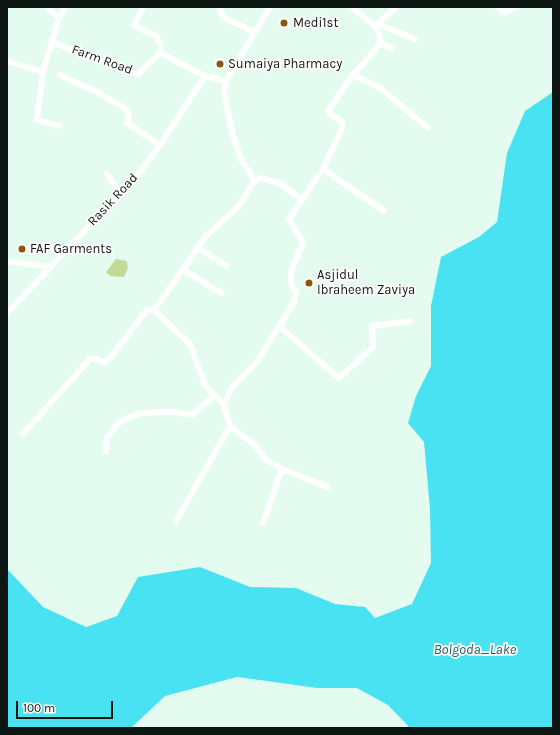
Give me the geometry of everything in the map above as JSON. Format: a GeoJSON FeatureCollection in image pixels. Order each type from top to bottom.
{"type":"FeatureCollection","features":[{"type":"Feature","properties":{"kind":"street"},"geometry":{"type":"LineString","coordinates":[[46,7],[59,18]]}},
{"type":"Feature","properties":{"kind":"street"},"geometry":{"type":"LineString","coordinates":[[58,126],[37,120],[43,72],[59,18],[66,7]]}},
{"type":"Feature","properties":{"kind":"street"},"geometry":{"type":"LineString","coordinates":[[143,7],[134,26],[156,36],[162,45],[160,53],[205,76],[226,81]]}},
{"type":"Feature","properties":{"kind":"street"},"geometry":{"type":"LineString","coordinates":[[219,7],[222,17],[254,32]]}},
{"type":"Feature","properties":{"kind":"street"},"geometry":{"type":"LineString","coordinates":[[255,182],[242,160],[234,139],[224,94],[226,81],[270,7]]}},
{"type":"Feature","properties":{"kind":"street"},"geometry":{"type":"LineString","coordinates":[[351,7],[361,12],[377,25],[415,39]]}},
{"type":"Feature","properties":{"kind":"street"},"geometry":{"type":"LineString","coordinates":[[377,25],[396,7]]}},
{"type":"Feature","properties":{"kind":"street"},"geometry":{"type":"LineString","coordinates":[[498,7],[504,12],[516,7]]}},
{"type":"Feature","properties":{"kind":"street"},"geometry":{"type":"LineString","coordinates":[[377,25],[380,42]]}},
{"type":"Feature","properties":{"kind":"street","name":"Farm Road"},"geometry":{"type":"LineString","coordinates":[[51,42],[138,74],[160,53]]}},
{"type":"Feature","properties":{"kind":"street"},"geometry":{"type":"LineString","coordinates":[[380,42],[391,48]]}},
{"type":"Feature","properties":{"kind":"street"},"geometry":{"type":"LineString","coordinates":[[224,405],[233,386],[256,362],[280,327],[295,298],[291,272],[302,243],[289,219],[323,169],[342,129],[342,122],[330,114],[329,109],[353,74],[380,42]]}},
{"type":"Feature","properties":{"kind":"street"},"geometry":{"type":"LineString","coordinates":[[7,61],[43,72]]}},
{"type":"Feature","properties":{"kind":"street"},"geometry":{"type":"LineString","coordinates":[[353,74],[380,88],[428,128]]}},
{"type":"Feature","properties":{"kind":"street"},"geometry":{"type":"LineString","coordinates":[[60,75],[95,91],[126,109],[128,112],[127,123],[160,145]]}},
{"type":"Feature","properties":{"kind":"street","name":"Rasik Road"},"geometry":{"type":"LineString","coordinates":[[7,313],[121,195],[160,145],[205,76]]}},
{"type":"Feature","properties":{"kind":"street"},"geometry":{"type":"LineString","coordinates":[[323,169],[384,211]]}},
{"type":"Feature","properties":{"kind":"street"},"geometry":{"type":"LineString","coordinates":[[107,174],[121,195]]}},
{"type":"Feature","properties":{"kind":"street"},"geometry":{"type":"LineString","coordinates":[[154,310],[206,235],[238,207],[255,182],[261,178],[279,183],[302,200]]}},
{"type":"Feature","properties":{"kind":"street"},"geometry":{"type":"LineString","coordinates":[[197,248],[226,266]]}},
{"type":"Feature","properties":{"kind":"street"},"geometry":{"type":"LineString","coordinates":[[7,260],[52,267]]}},
{"type":"Feature","properties":{"kind":"street"},"geometry":{"type":"LineString","coordinates":[[182,269],[221,292]]}},
{"type":"Feature","properties":{"kind":"street"},"geometry":{"type":"LineString","coordinates":[[23,434],[89,360],[93,358],[104,362],[110,358],[147,310],[154,310],[190,344],[205,385],[213,396],[224,405],[230,426],[255,445],[265,459],[282,469],[328,487]]}},
{"type":"Feature","properties":{"kind":"street"},"geometry":{"type":"LineString","coordinates":[[280,327],[339,378],[373,347],[372,326],[410,321]]}},
{"type":"Feature","properties":{"kind":"street"},"geometry":{"type":"LineString","coordinates":[[106,451],[107,438],[117,424],[130,417],[142,413],[176,412],[192,415],[213,396]]}},
{"type":"Feature","properties":{"kind":"street"},"geometry":{"type":"LineString","coordinates":[[176,521],[230,426]]}},
{"type":"Feature","properties":{"kind":"street"},"geometry":{"type":"LineString","coordinates":[[263,523],[282,469]]}},
{"type":"Feature","properties":{"kind":"green space"},"geometry":{"type":"Polygon","coordinates":[[[116,259],[127,261],[128,268],[124,277],[110,276],[106,272],[116,259]]]}},
{"type":"Feature","properties":{"kind":"water","name":"Bolgoda_Lake"},"geometry":{"type":"Polygon","coordinates":[[[553,92],[553,728],[410,728],[388,705],[357,688],[317,688],[237,677],[165,696],[131,728],[7,728],[7,569],[43,607],[86,627],[117,616],[138,577],[200,567],[250,587],[296,588],[335,604],[365,607],[375,618],[412,604],[431,563],[430,509],[424,442],[408,423],[416,396],[431,366],[431,306],[441,257],[479,237],[497,222],[507,153],[525,111],[553,92]]]}},
{"type":"Feature","properties":{"kind":"place","name":"Medi1st"},"geometry":{"type":"Point","coordinates":[284,23]}},
{"type":"Feature","properties":{"kind":"place","name":"Sumaiya Pharmacy"},"geometry":{"type":"Point","coordinates":[220,64]}},
{"type":"Feature","properties":{"kind":"place","name":"FAF Garments"},"geometry":{"type":"Point","coordinates":[22,249]}},
{"type":"Feature","properties":{"kind":"place","name":"Asjidul Ibraheem Zaviya"},"geometry":{"type":"Point","coordinates":[309,283]}}]}
